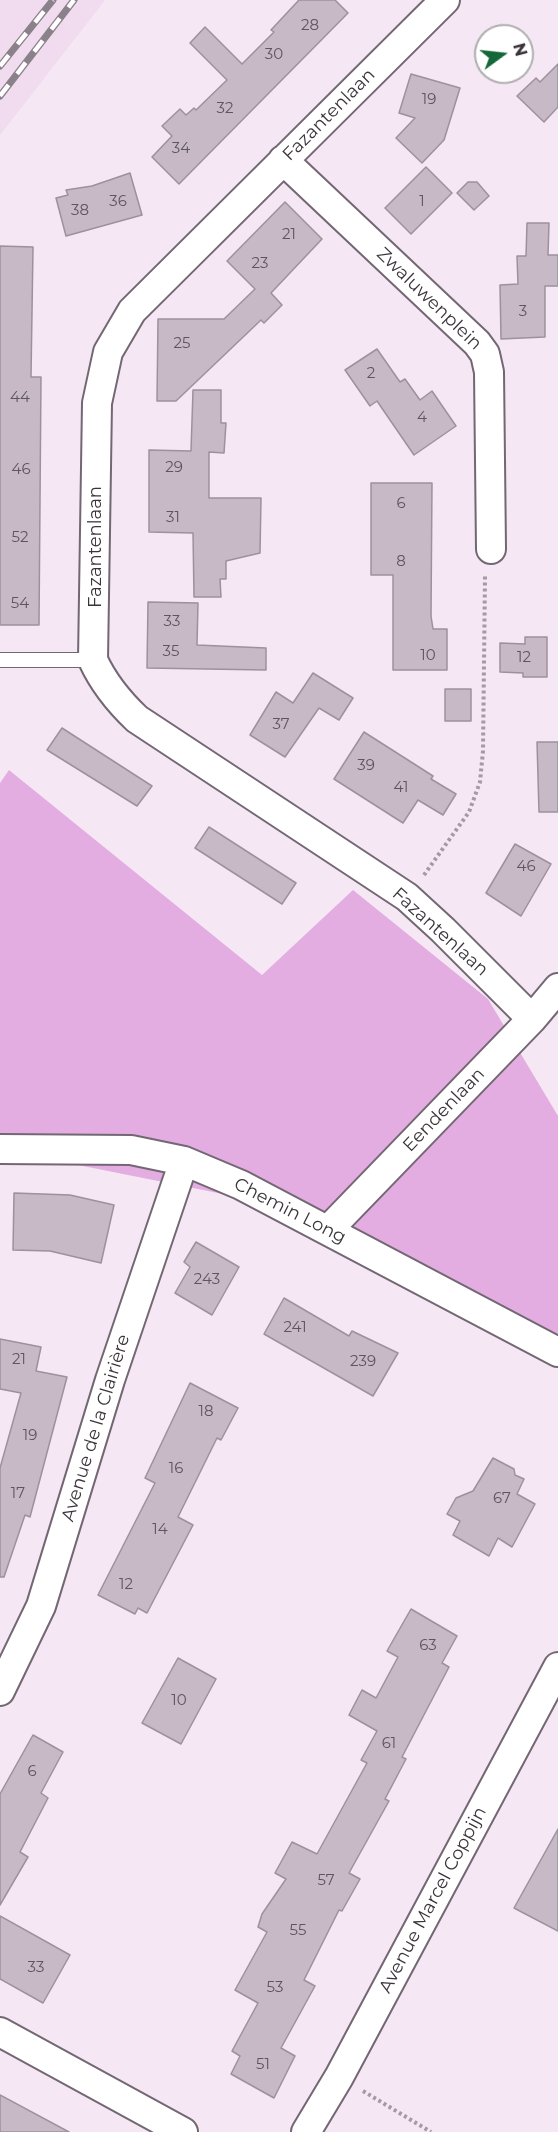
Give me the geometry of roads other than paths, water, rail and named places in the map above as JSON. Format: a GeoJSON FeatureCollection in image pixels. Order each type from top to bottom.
{"type":"FeatureCollection","features":[{"type":"Feature","properties":{"kind":"street","name":"Fazantenlaan"},"geometry":{"type":"LineString","coordinates":[[445,0],[132,311],[108,352],[97,403],[93,660],[101,678],[116,699],[137,719],[407,897],[532,1019]]}},
{"type":"Feature","properties":{"kind":"street","name":"Zwaluwenplein"},"geometry":{"type":"LineString","coordinates":[[283,160],[477,343],[484,354],[489,372],[491,549]]}},
{"type":"Feature","properties":{"kind":"street","name":"Eendenlaan"},"geometry":{"type":"LineString","coordinates":[[328,1230],[532,1019],[558,988]]}},
{"type":"Feature","properties":{"kind":"street","name":"Chemin Long"},"geometry":{"type":"LineString","coordinates":[[0,1149],[131,1150],[184,1161],[241,1185],[558,1352]]}},
{"type":"Feature","properties":{"kind":"street","name":"Avenue de la Clairière"},"geometry":{"type":"LineString","coordinates":[[0,1690],[41,1606],[110,1380],[184,1161]]}},
{"type":"Feature","properties":{"kind":"street","name":"Avenue Marcel Coppijn"},"geometry":{"type":"LineString","coordinates":[[306,2132],[339,2077],[558,1667]]}},
{"type":"Feature","properties":{"kind":"street"},"geometry":{"type":"LineString","coordinates":[[0,2032],[183,2132]]}},
{"type":"Feature","properties":{"kind":"lane"},"geometry":{"type":"LineString","coordinates":[[0,660],[93,660]]}},
{"type":"Feature","properties":{"kind":"railway"},"geometry":{"type":"LineString","coordinates":[[0,66],[53,0]]}},
{"type":"Feature","properties":{"kind":"railway"},"geometry":{"type":"LineString","coordinates":[[0,96],[74,0]]}}]}
